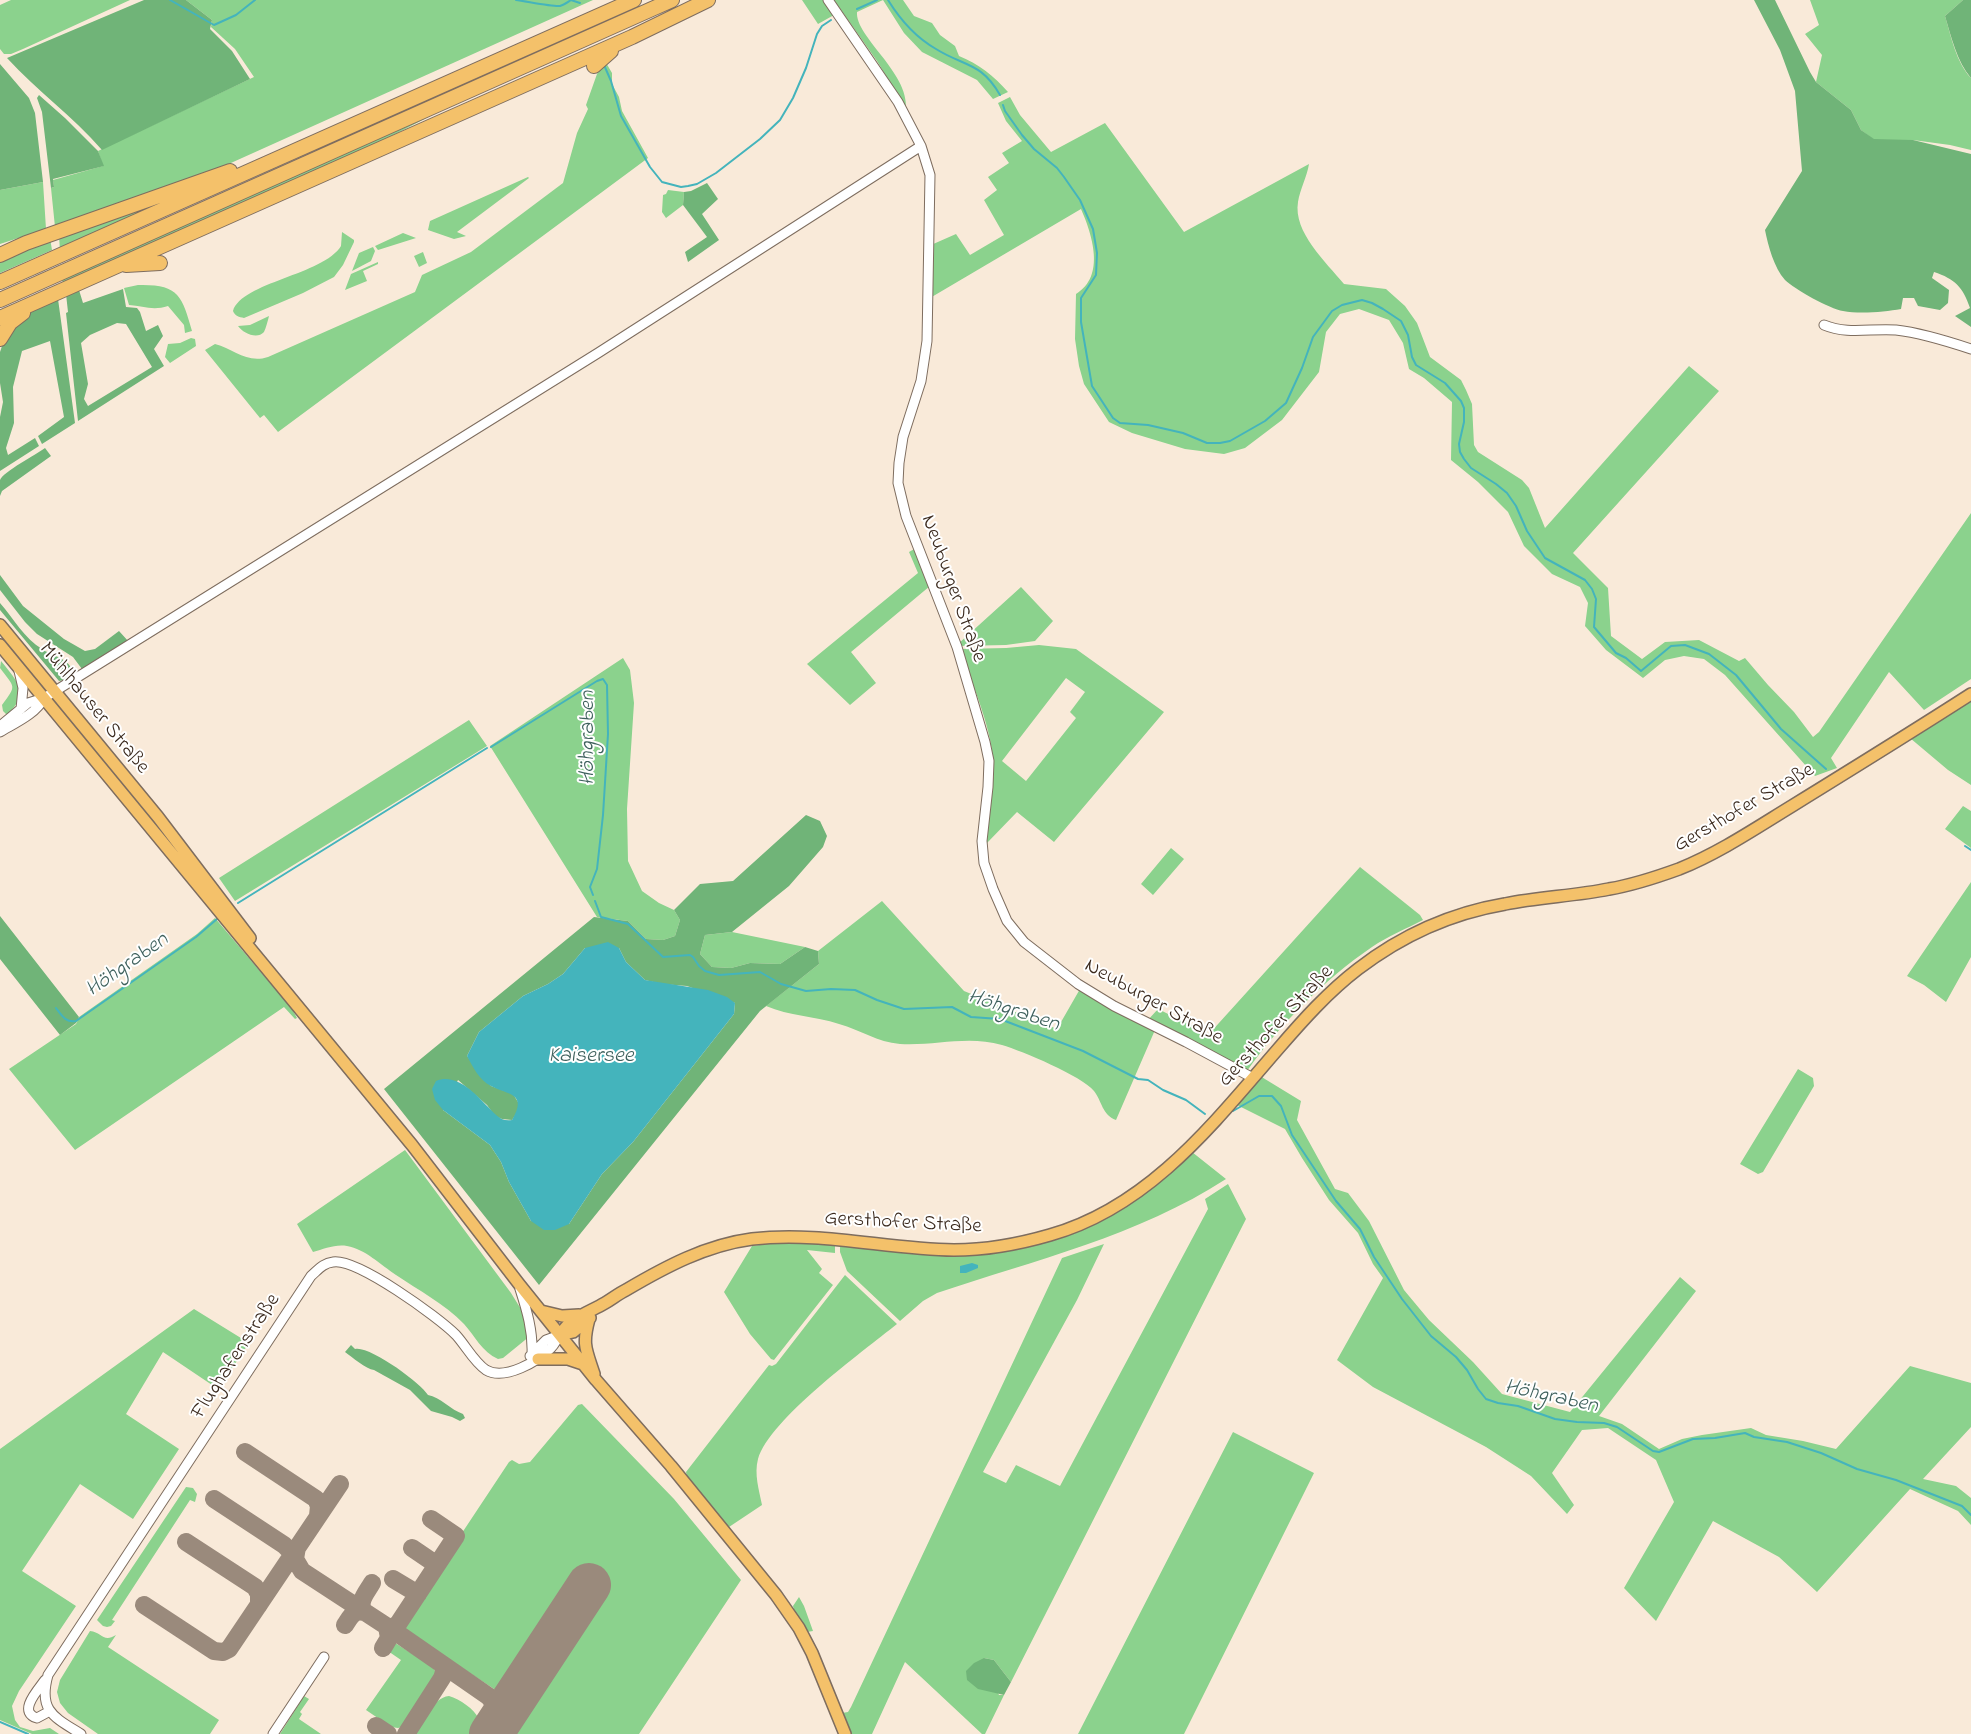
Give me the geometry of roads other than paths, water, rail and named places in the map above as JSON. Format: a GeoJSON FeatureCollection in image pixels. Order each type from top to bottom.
{"type":"FeatureCollection","features":[{"type":"Feature","properties":{"kind":"highway"},"geometry":{"type":"LineString","coordinates":[[0,282],[634,0]]}},
{"type":"Feature","properties":{"kind":"highway"},"geometry":{"type":"LineString","coordinates":[[0,300],[672,0]]}},
{"type":"Feature","properties":{"kind":"highway"},"geometry":{"type":"LineString","coordinates":[[0,318],[632,37],[708,0]]}},
{"type":"Feature","properties":{"kind":"highway"},"geometry":{"type":"LineString","coordinates":[[594,66],[606,54],[622,46],[632,37]]}},
{"type":"Feature","properties":{"kind":"highway"},"geometry":{"type":"LineString","coordinates":[[0,248],[26,242],[306,146]]}},
{"type":"Feature","properties":{"kind":"highway"},"geometry":{"type":"LineString","coordinates":[[0,255],[26,242]]}},
{"type":"Feature","properties":{"kind":"highway"},"geometry":{"type":"LineString","coordinates":[[111,269],[138,264],[160,263]]}},
{"type":"Feature","properties":{"kind":"highway"},"geometry":{"type":"LineString","coordinates":[[0,338],[16,318],[47,297]]}},
{"type":"Feature","properties":{"kind":"main road","name":"Mühlhauser Straße"},"geometry":{"type":"LineString","coordinates":[[0,625],[158,817],[296,1003]]}},
{"type":"Feature","properties":{"kind":"main road","name":"Mühlhauser Straße"},"geometry":{"type":"LineString","coordinates":[[0,645],[220,914],[296,1003]]}},
{"type":"Feature","properties":{"kind":"main road","name":"Gersthofer Straße"},"geometry":{"type":"LineString","coordinates":[[560,1335],[567,1325],[584,1317],[677,1261],[699,1253],[749,1240],[804,1237],[954,1250],[1006,1246],[1076,1226],[1101,1215],[1133,1196],[1191,1147],[1333,990],[1379,954],[1408,937],[1448,919],[1504,904],[1608,890],[1678,869],[1703,858],[1744,835],[1971,694]]}},
{"type":"Feature","properties":{"kind":"main road"},"geometry":{"type":"LineString","coordinates":[[296,1003],[443,1184],[540,1311],[596,1380],[671,1466],[789,1612],[821,1673],[845,1734]]}},
{"type":"Feature","properties":{"kind":"main road"},"geometry":{"type":"LineString","coordinates":[[540,1311],[562,1316],[584,1317],[584,1344],[596,1380]]}},
{"type":"Feature","properties":{"kind":"main road"},"geometry":{"type":"LineString","coordinates":[[535,1356],[568,1359],[584,1364]]}},
{"type":"Feature","properties":{"kind":"street","name":"Neuburger Straße"},"geometry":{"type":"LineString","coordinates":[[828,0],[898,102],[921,146],[930,175],[927,341],[921,381],[903,438],[898,483],[906,516],[957,647],[985,742],[989,761],[982,841],[984,863],[992,889],[1007,921],[1024,942],[1078,984],[1114,1006],[1253,1078]]}},
{"type":"Feature","properties":{"kind":"street"},"geometry":{"type":"LineString","coordinates":[[44,698],[590,358],[921,146]]}},
{"type":"Feature","properties":{"kind":"street"},"geometry":{"type":"LineString","coordinates":[[1824,325],[1852,332],[1895,330],[1940,338],[1971,349]]}},
{"type":"Feature","properties":{"kind":"street"},"geometry":{"type":"LineString","coordinates":[[17,666],[24,688],[21,709]]}},
{"type":"Feature","properties":{"kind":"street","name":"Mühlhauser Straße"},"geometry":{"type":"LineString","coordinates":[[0,726],[35,700],[44,698]]}},
{"type":"Feature","properties":{"kind":"street","name":"Mühlhauser Straße"},"geometry":{"type":"LineString","coordinates":[[0,732],[34,711],[40,706],[44,698]]}},
{"type":"Feature","properties":{"kind":"street","name":"Flughafenstraße"},"geometry":{"type":"LineString","coordinates":[[48,1675],[44,1690],[50,1711],[37,1718],[31,1716],[28,1704],[311,1276],[323,1265],[334,1261],[347,1263],[361,1268],[399,1292],[456,1335],[486,1370],[503,1374],[512,1371],[526,1364],[535,1356],[552,1348],[560,1335]]}},
{"type":"Feature","properties":{"kind":"street"},"geometry":{"type":"LineString","coordinates":[[519,1284],[528,1315],[535,1356]]}},
{"type":"Feature","properties":{"kind":"street"},"geometry":{"type":"LineString","coordinates":[[273,1734],[324,1658]]}},
{"type":"Feature","properties":{"kind":"street"},"geometry":{"type":"LineString","coordinates":[[50,1711],[81,1734]]}},
{"type":"Feature","properties":{"kind":"water","name":"Kaisersee"},"geometry":{"type":"Polygon","coordinates":[[[608,942],[619,948],[626,962],[645,980],[708,990],[727,997],[735,1003],[734,1014],[633,1142],[602,1174],[569,1224],[555,1230],[544,1230],[531,1221],[509,1182],[501,1162],[490,1145],[443,1110],[435,1100],[432,1089],[436,1081],[450,1079],[457,1081],[475,1094],[497,1116],[504,1120],[512,1120],[518,1105],[517,1100],[514,1096],[491,1086],[483,1080],[467,1056],[479,1032],[523,996],[548,984],[563,974],[585,948],[608,942]]]}},
{"type":"Feature","properties":{"kind":"water"},"geometry":{"type":"Polygon","coordinates":[[[972,1263],[978,1265],[978,1268],[966,1273],[960,1273],[960,1266],[972,1263]]]}},
{"type":"Feature","properties":{"kind":"waterway"},"geometry":{"type":"LineString","coordinates":[[170,0],[214,25],[236,15],[255,0]]}},
{"type":"Feature","properties":{"kind":"waterway"},"geometry":{"type":"LineString","coordinates":[[516,0],[556,6],[563,5],[571,0],[580,3]]}},
{"type":"Feature","properties":{"kind":"waterway"},"geometry":{"type":"LineString","coordinates":[[857,9],[877,0]]}},
{"type":"Feature","properties":{"kind":"waterway"},"geometry":{"type":"LineString","coordinates":[[888,0],[903,22],[915,34],[946,55],[972,66],[986,76],[1000,95]]}},
{"type":"Feature","properties":{"kind":"waterway"},"geometry":{"type":"LineString","coordinates":[[604,65],[611,81],[621,116],[650,167],[662,182],[681,187],[688,186],[697,184],[716,173],[760,139],[780,120],[793,98],[806,68],[817,34],[822,26],[831,20]]}},
{"type":"Feature","properties":{"kind":"waterway"},"geometry":{"type":"LineString","coordinates":[[1003,105],[1005,111],[1022,135],[1064,177],[1080,200],[1093,229],[1097,253],[1096,275],[1081,298],[1081,322],[1092,386],[1113,418],[1120,423],[1148,425],[1183,433],[1207,443],[1230,441],[1265,421],[1286,403],[1302,368],[1313,337],[1332,311],[1342,305],[1362,300],[1372,303],[1401,321],[1408,335],[1412,357],[1416,365],[1445,383],[1461,401],[1464,408],[1464,422],[1459,444],[1460,452],[1464,459],[1471,468],[1507,493],[1516,506],[1527,531],[1545,558],[1585,580],[1592,589],[1596,599],[1594,627],[1616,653],[1626,658],[1641,671],[1671,646],[1685,645],[1709,654],[1736,675],[1781,729],[1826,769]]}},
{"type":"Feature","properties":{"kind":"waterway","name":"Höhgraben"},"geometry":{"type":"LineString","coordinates":[[491,747],[603,679],[607,685],[608,734],[603,815],[597,869],[590,887],[593,895]]}},
{"type":"Feature","properties":{"kind":"waterway","name":"Höhgraben"},"geometry":{"type":"LineString","coordinates":[[238,903],[487,748]]}},
{"type":"Feature","properties":{"kind":"waterway"},"geometry":{"type":"LineString","coordinates":[[1965,846],[1971,850]]}},
{"type":"Feature","properties":{"kind":"waterway","name":"Höhgraben"},"geometry":{"type":"LineString","coordinates":[[595,901],[601,917],[628,924],[663,957],[690,955],[705,971],[719,975],[760,972],[781,984],[806,991],[855,990],[904,1009],[952,1007],[971,1017],[1000,1019],[1083,1051],[1138,1079],[1148,1080],[1163,1090],[1186,1100],[1205,1114]]}},
{"type":"Feature","properties":{"kind":"waterway","name":"Höhgraben"},"geometry":{"type":"LineString","coordinates":[[56,1008],[67,1020],[76,1021],[196,937],[217,919]]}},
{"type":"Feature","properties":{"kind":"waterway","name":"Höhgraben"},"geometry":{"type":"LineString","coordinates":[[1233,1111],[1259,1096],[1272,1096],[1281,1106],[1292,1135],[1336,1201],[1360,1229],[1374,1257],[1402,1299],[1431,1336],[1456,1357],[1467,1370],[1486,1399],[1518,1406],[1555,1419],[1604,1423],[1617,1427],[1653,1451],[1659,1452],[1693,1439],[1715,1438],[1745,1433],[1754,1437],[1787,1442],[1821,1453],[1857,1469],[1896,1480],[1962,1506],[1971,1515]]}},
{"type":"Feature","properties":{"kind":"waterway"},"geometry":{"type":"LineString","coordinates":[[0,1722],[28,1734]]}}]}
